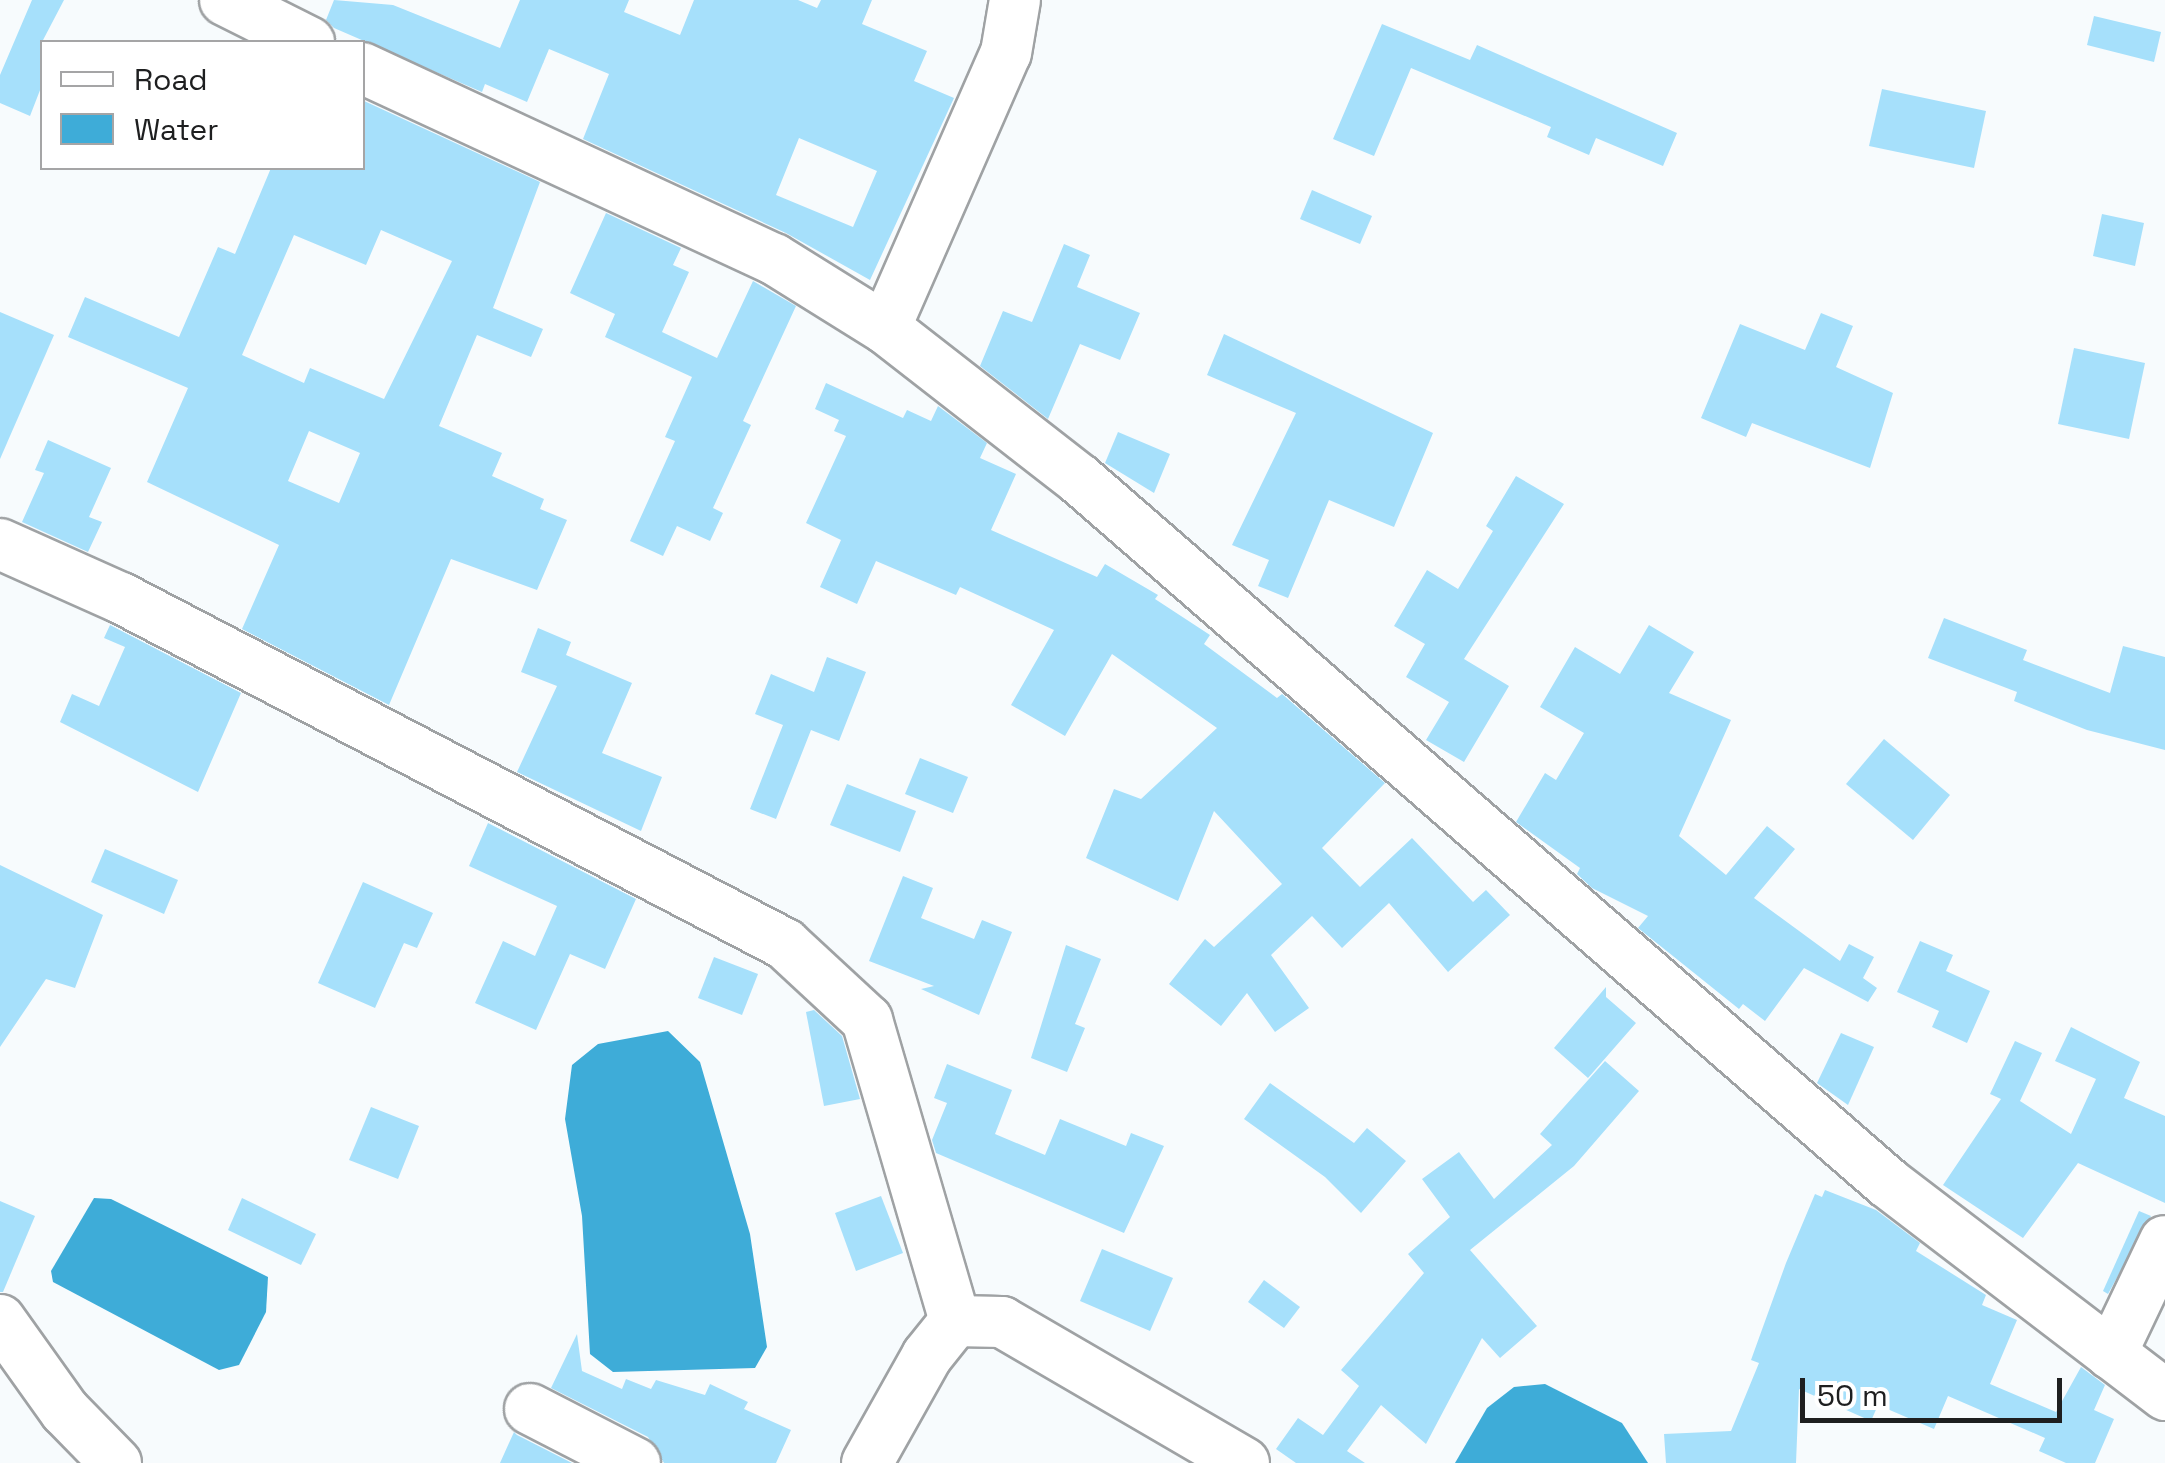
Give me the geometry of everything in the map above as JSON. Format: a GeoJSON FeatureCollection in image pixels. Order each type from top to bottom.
{"type":"FeatureCollection","features":[{"type":"Feature","properties":{"kind":"street"},"geometry":{"type":"LineString","coordinates":[[226,0],[305,40]]}},
{"type":"Feature","properties":{"kind":"street"},"geometry":{"type":"LineString","coordinates":[[885,328],[1006,53],[1015,0]]}},
{"type":"Feature","properties":{"kind":"street"},"geometry":{"type":"LineString","coordinates":[[365,69],[774,260],[885,328],[1079,479],[1888,1184],[2165,1395]]}},
{"type":"Feature","properties":{"kind":"street"},"geometry":{"type":"LineString","coordinates":[[0,544],[121,598],[784,944],[867,1020],[955,1321]]}},
{"type":"Feature","properties":{"kind":"street"},"geometry":{"type":"LineString","coordinates":[[2111,1354],[2165,1241]]}},
{"type":"Feature","properties":{"kind":"street"},"geometry":{"type":"LineString","coordinates":[[0,1320],[65,1411],[116,1463]]}},
{"type":"Feature","properties":{"kind":"street"},"geometry":{"type":"LineString","coordinates":[[867,1463],[927,1356],[955,1321]]}},
{"type":"Feature","properties":{"kind":"street"},"geometry":{"type":"LineString","coordinates":[[955,1321],[1002,1322],[1244,1463]]}},
{"type":"Feature","properties":{"kind":"street"},"geometry":{"type":"LineString","coordinates":[[530,1409],[635,1463]]}},
{"type":"Feature","properties":{"kind":"water"},"geometry":{"type":"Polygon","coordinates":[[[668,1031],[700,1062],[750,1234],[767,1347],[755,1368],[613,1372],[590,1354],[582,1216],[565,1119],[572,1065],[598,1044],[668,1031]]]}},
{"type":"Feature","properties":{"kind":"water"},"geometry":{"type":"Polygon","coordinates":[[[94,1198],[111,1199],[268,1277],[266,1312],[239,1365],[219,1370],[53,1282],[51,1271],[94,1198]]]}},
{"type":"Feature","properties":{"kind":"water"},"geometry":{"type":"Polygon","coordinates":[[[1545,1384],[1622,1423],[1648,1463],[1455,1463],[1487,1408],[1514,1387],[1545,1384]]]}},
{"type":"Feature","properties":{"kind":"building"},"geometry":{"type":"Polygon","coordinates":[[[32,0],[64,0],[40,40],[40,90],[30,116],[0,103],[0,75],[32,0]]]}},
{"type":"Feature","properties":{"kind":"building"},"geometry":{"type":"Polygon","coordinates":[[[334,0],[393,5],[500,48],[520,0],[629,0],[624,12],[680,35],[694,0],[798,0],[817,8],[821,0],[872,0],[862,24],[927,51],[914,81],[954,98],[870,280],[786,233],[583,139],[609,74],[549,49],[527,102],[485,84],[482,92],[334,28],[326,20],[334,0]],[[799,138],[776,195],[853,227],[877,171],[799,138]]]}},
{"type":"Feature","properties":{"kind":"building"},"geometry":{"type":"Polygon","coordinates":[[[2094,16],[2161,32],[2154,62],[2087,45],[2094,16]]]}},
{"type":"Feature","properties":{"kind":"building"},"geometry":{"type":"Polygon","coordinates":[[[1382,24],[1470,60],[1477,45],[1677,133],[1663,166],[1596,138],[1589,155],[1547,137],[1551,127],[1411,68],[1374,156],[1333,139],[1382,24]]]}},
{"type":"Feature","properties":{"kind":"building"},"geometry":{"type":"Polygon","coordinates":[[[1882,89],[1986,111],[1974,168],[1869,146],[1882,89]]]}},
{"type":"Feature","properties":{"kind":"building"},"geometry":{"type":"Polygon","coordinates":[[[365,101],[540,182],[493,308],[543,329],[531,357],[477,335],[439,426],[502,453],[492,476],[544,499],[540,509],[567,520],[537,590],[451,559],[389,705],[242,629],[279,545],[147,482],[188,388],[68,337],[85,297],[179,337],[218,247],[235,254],[270,170],[365,170],[365,101]],[[381,230],[366,265],[294,235],[242,355],[304,383],[310,368],[384,399],[452,261],[381,230]],[[309,431],[288,481],[339,503],[360,453],[309,431]]]}},
{"type":"Feature","properties":{"kind":"building"},"geometry":{"type":"Polygon","coordinates":[[[1312,190],[1372,216],[1360,244],[1300,219],[1312,190]]]}},
{"type":"Feature","properties":{"kind":"building"},"geometry":{"type":"Polygon","coordinates":[[[606,213],[681,248],[673,265],[689,272],[662,332],[717,358],[753,281],[796,306],[743,421],[751,425],[713,508],[723,513],[710,541],[677,526],[663,556],[630,541],[675,441],[665,437],[692,377],[605,337],[615,314],[570,293],[606,213]]]}},
{"type":"Feature","properties":{"kind":"building"},"geometry":{"type":"Polygon","coordinates":[[[2102,214],[2144,223],[2135,266],[2093,256],[2102,214]]]}},
{"type":"Feature","properties":{"kind":"building"},"geometry":{"type":"Polygon","coordinates":[[[1064,244],[1090,255],[1077,287],[1140,313],[1120,360],[1080,344],[1048,419],[980,366],[1003,311],[1032,322],[1064,244]]]}},
{"type":"Feature","properties":{"kind":"building"},"geometry":{"type":"Polygon","coordinates":[[[0,312],[54,335],[0,459],[0,312]]]}},
{"type":"Feature","properties":{"kind":"building"},"geometry":{"type":"Polygon","coordinates":[[[1821,313],[1853,326],[1836,367],[1893,393],[1870,468],[1752,423],[1746,437],[1701,418],[1740,324],[1805,350],[1821,313]]]}},
{"type":"Feature","properties":{"kind":"building"},"geometry":{"type":"Polygon","coordinates":[[[1224,334],[1433,433],[1394,527],[1329,500],[1288,598],[1258,586],[1269,560],[1232,545],[1296,413],[1207,375],[1224,334]]]}},
{"type":"Feature","properties":{"kind":"building"},"geometry":{"type":"Polygon","coordinates":[[[2074,348],[2145,363],[2129,439],[2058,424],[2074,348]]]}},
{"type":"Feature","properties":{"kind":"building"},"geometry":{"type":"Polygon","coordinates":[[[826,383],[903,418],[907,410],[931,421],[938,406],[987,443],[980,458],[1016,474],[991,530],[1097,577],[1105,564],[1158,595],[1155,599],[1210,635],[1204,644],[1277,698],[1282,694],[1385,783],[1322,848],[1360,887],[1412,838],[1473,902],[1486,890],[1510,915],[1448,972],[1389,903],[1342,948],[1312,916],[1271,955],[1309,1008],[1275,1032],[1247,993],[1221,1026],[1169,984],[1205,939],[1214,947],[1282,884],[1214,811],[1178,901],[1086,858],[1114,789],[1141,799],[1217,728],[1112,654],[1065,736],[1011,705],[1054,630],[960,587],[956,595],[876,561],[857,604],[820,587],[841,540],[806,523],[846,436],[834,431],[839,420],[815,409],[826,383]]]}},
{"type":"Feature","properties":{"kind":"building"},"geometry":{"type":"Polygon","coordinates":[[[1118,432],[1170,454],[1154,493],[1105,463],[1118,432]]]}},
{"type":"Feature","properties":{"kind":"building"},"geometry":{"type":"Polygon","coordinates":[[[48,440],[111,468],[89,517],[102,522],[88,552],[22,522],[44,473],[35,470],[48,440]]]}},
{"type":"Feature","properties":{"kind":"building"},"geometry":{"type":"Polygon","coordinates":[[[1516,476],[1564,504],[1464,659],[1509,686],[1464,762],[1426,740],[1449,702],[1406,677],[1425,644],[1394,626],[1427,570],[1458,589],[1493,531],[1486,526],[1516,476]]]}},
{"type":"Feature","properties":{"kind":"building"},"geometry":{"type":"Polygon","coordinates":[[[1944,618],[2027,650],[2023,660],[2110,693],[2123,646],[2165,657],[2165,750],[2087,730],[2014,701],[2017,692],[1928,658],[1944,618]]]}},
{"type":"Feature","properties":{"kind":"building"},"geometry":{"type":"Polygon","coordinates":[[[110,625],[241,693],[198,792],[60,722],[72,694],[99,706],[125,647],[104,638],[110,625]]]}},
{"type":"Feature","properties":{"kind":"building"},"geometry":{"type":"Polygon","coordinates":[[[1649,625],[1694,652],[1669,693],[1731,720],[1679,836],[1726,875],[1767,826],[1795,849],[1754,898],[1840,961],[1849,944],[1874,957],[1863,978],[1877,988],[1868,1002],[1804,968],[1765,1021],[1743,1004],[1739,1009],[1638,928],[1648,916],[1592,888],[1577,874],[1580,868],[1516,822],[1545,773],[1556,780],[1584,733],[1540,707],[1575,647],[1620,674],[1649,625]]]}},
{"type":"Feature","properties":{"kind":"building"},"geometry":{"type":"Polygon","coordinates":[[[538,628],[571,642],[566,655],[632,683],[602,753],[662,777],[641,831],[517,772],[557,686],[521,672],[538,628]]]}},
{"type":"Feature","properties":{"kind":"building"},"geometry":{"type":"Polygon","coordinates":[[[827,657],[866,672],[839,741],[811,730],[776,819],[750,809],[783,725],[755,714],[771,674],[814,692],[827,657]]]}},
{"type":"Feature","properties":{"kind":"building"},"geometry":{"type":"Polygon","coordinates":[[[1884,739],[1950,795],[1913,840],[1846,784],[1884,739]]]}},
{"type":"Feature","properties":{"kind":"building"},"geometry":{"type":"Polygon","coordinates":[[[920,758],[968,777],[953,813],[905,794],[920,758]]]}},
{"type":"Feature","properties":{"kind":"building"},"geometry":{"type":"Polygon","coordinates":[[[847,784],[916,811],[900,852],[830,825],[847,784]]]}},
{"type":"Feature","properties":{"kind":"building"},"geometry":{"type":"Polygon","coordinates":[[[488,823],[636,899],[605,969],[570,954],[536,1030],[475,1003],[503,941],[535,956],[557,906],[469,866],[488,823]]]}},
{"type":"Feature","properties":{"kind":"building"},"geometry":{"type":"Polygon","coordinates":[[[105,849],[178,880],[164,914],[91,882],[105,849]]]}},
{"type":"Feature","properties":{"kind":"building"},"geometry":{"type":"Polygon","coordinates":[[[0,865],[103,915],[75,988],[46,979],[0,1047],[0,865]]]}},
{"type":"Feature","properties":{"kind":"building"},"geometry":{"type":"Polygon","coordinates":[[[903,876],[933,888],[921,918],[974,939],[982,920],[1012,932],[979,1015],[921,989],[934,986],[869,961],[903,876]]]}},
{"type":"Feature","properties":{"kind":"building"},"geometry":{"type":"Polygon","coordinates":[[[363,882],[433,913],[417,948],[404,943],[375,1008],[318,983],[363,882]]]}},
{"type":"Feature","properties":{"kind":"building"},"geometry":{"type":"Polygon","coordinates":[[[1920,941],[1953,955],[1946,971],[1990,991],[1967,1043],[1932,1027],[1939,1011],[1897,992],[1920,941]]]}},
{"type":"Feature","properties":{"kind":"building"},"geometry":{"type":"Polygon","coordinates":[[[1066,945],[1101,959],[1075,1024],[1085,1028],[1067,1072],[1031,1058],[1066,945]]]}},
{"type":"Feature","properties":{"kind":"building"},"geometry":{"type":"Polygon","coordinates":[[[714,957],[758,974],[742,1015],[698,998],[714,957]]]}},
{"type":"Feature","properties":{"kind":"building"},"geometry":{"type":"Polygon","coordinates":[[[1606,987],[1606,997],[1636,1023],[1588,1078],[1554,1048],[1606,987]]]}},
{"type":"Feature","properties":{"kind":"building"},"geometry":{"type":"Polygon","coordinates":[[[814,1010],[842,1036],[860,1099],[824,1106],[806,1012],[814,1010]]]}},
{"type":"Feature","properties":{"kind":"building"},"geometry":{"type":"Polygon","coordinates":[[[2071,1027],[2140,1062],[2124,1098],[2165,1116],[2165,1203],[2078,1163],[2023,1238],[1943,1185],[2001,1099],[1990,1094],[2015,1041],[2042,1053],[2020,1101],[2071,1134],[2096,1079],[2055,1061],[2071,1027]]]}},
{"type":"Feature","properties":{"kind":"building"},"geometry":{"type":"Polygon","coordinates":[[[1841,1033],[1874,1047],[1848,1105],[1817,1083],[1841,1033]]]}},
{"type":"Feature","properties":{"kind":"building"},"geometry":{"type":"Polygon","coordinates":[[[1605,1061],[1639,1091],[1574,1166],[1470,1250],[1537,1326],[1500,1358],[1482,1338],[1426,1444],[1381,1405],[1347,1451],[1365,1463],[1296,1463],[1276,1449],[1298,1418],[1323,1435],[1359,1386],[1341,1370],[1424,1273],[1408,1254],[1450,1217],[1422,1179],[1459,1152],[1494,1199],[1552,1145],[1540,1134],[1605,1061]]]}},
{"type":"Feature","properties":{"kind":"building"},"geometry":{"type":"Polygon","coordinates":[[[947,1064],[1012,1090],[995,1134],[1045,1155],[1060,1119],[1126,1146],[1131,1133],[1164,1146],[1124,1233],[936,1153],[932,1140],[947,1103],[934,1098],[947,1064]]]}},
{"type":"Feature","properties":{"kind":"building"},"geometry":{"type":"Polygon","coordinates":[[[1270,1083],[1354,1143],[1367,1128],[1406,1161],[1361,1213],[1325,1177],[1244,1119],[1270,1083]]]}},
{"type":"Feature","properties":{"kind":"building"},"geometry":{"type":"Polygon","coordinates":[[[371,1107],[419,1126],[398,1179],[349,1160],[371,1107]]]}},
{"type":"Feature","properties":{"kind":"building"},"geometry":{"type":"Polygon","coordinates":[[[1825,1190],[1876,1210],[1920,1243],[1916,1251],[1986,1295],[1982,1305],[2017,1320],[1990,1384],[2056,1412],[2081,1367],[2105,1385],[2094,1410],[2114,1419],[2095,1463],[2066,1463],[2039,1451],[2045,1438],[1948,1396],[1934,1429],[1878,1405],[1871,1421],[1799,1389],[1796,1463],[1666,1463],[1664,1434],[1731,1431],[1759,1363],[1751,1360],[1786,1263],[1815,1194],[1822,1197],[1825,1190]]]}},
{"type":"Feature","properties":{"kind":"building"},"geometry":{"type":"Polygon","coordinates":[[[881,1196],[903,1253],[856,1271],[835,1213],[881,1196]]]}},
{"type":"Feature","properties":{"kind":"building"},"geometry":{"type":"Polygon","coordinates":[[[242,1198],[316,1234],[301,1265],[228,1230],[242,1198]]]}},
{"type":"Feature","properties":{"kind":"building"},"geometry":{"type":"Polygon","coordinates":[[[0,1201],[35,1216],[3,1292],[0,1292],[0,1201]]]}},
{"type":"Feature","properties":{"kind":"building"},"geometry":{"type":"Polygon","coordinates":[[[2139,1211],[2151,1216],[2108,1294],[2103,1291],[2139,1211]]]}},
{"type":"Feature","properties":{"kind":"building"},"geometry":{"type":"Polygon","coordinates":[[[1102,1249],[1173,1278],[1150,1331],[1080,1301],[1102,1249]]]}},
{"type":"Feature","properties":{"kind":"building"},"geometry":{"type":"Polygon","coordinates":[[[1264,1280],[1300,1307],[1284,1328],[1248,1302],[1264,1280]]]}},
{"type":"Feature","properties":{"kind":"building"},"geometry":{"type":"Polygon","coordinates":[[[577,1334],[582,1371],[622,1389],[626,1379],[651,1389],[656,1380],[705,1395],[710,1384],[748,1402],[744,1409],[791,1430],[776,1463],[664,1463],[648,1437],[551,1388],[577,1334]]]}},
{"type":"Feature","properties":{"kind":"building"},"geometry":{"type":"Polygon","coordinates":[[[514,1432],[517,1435],[572,1463],[500,1463],[514,1432]]]}}]}
